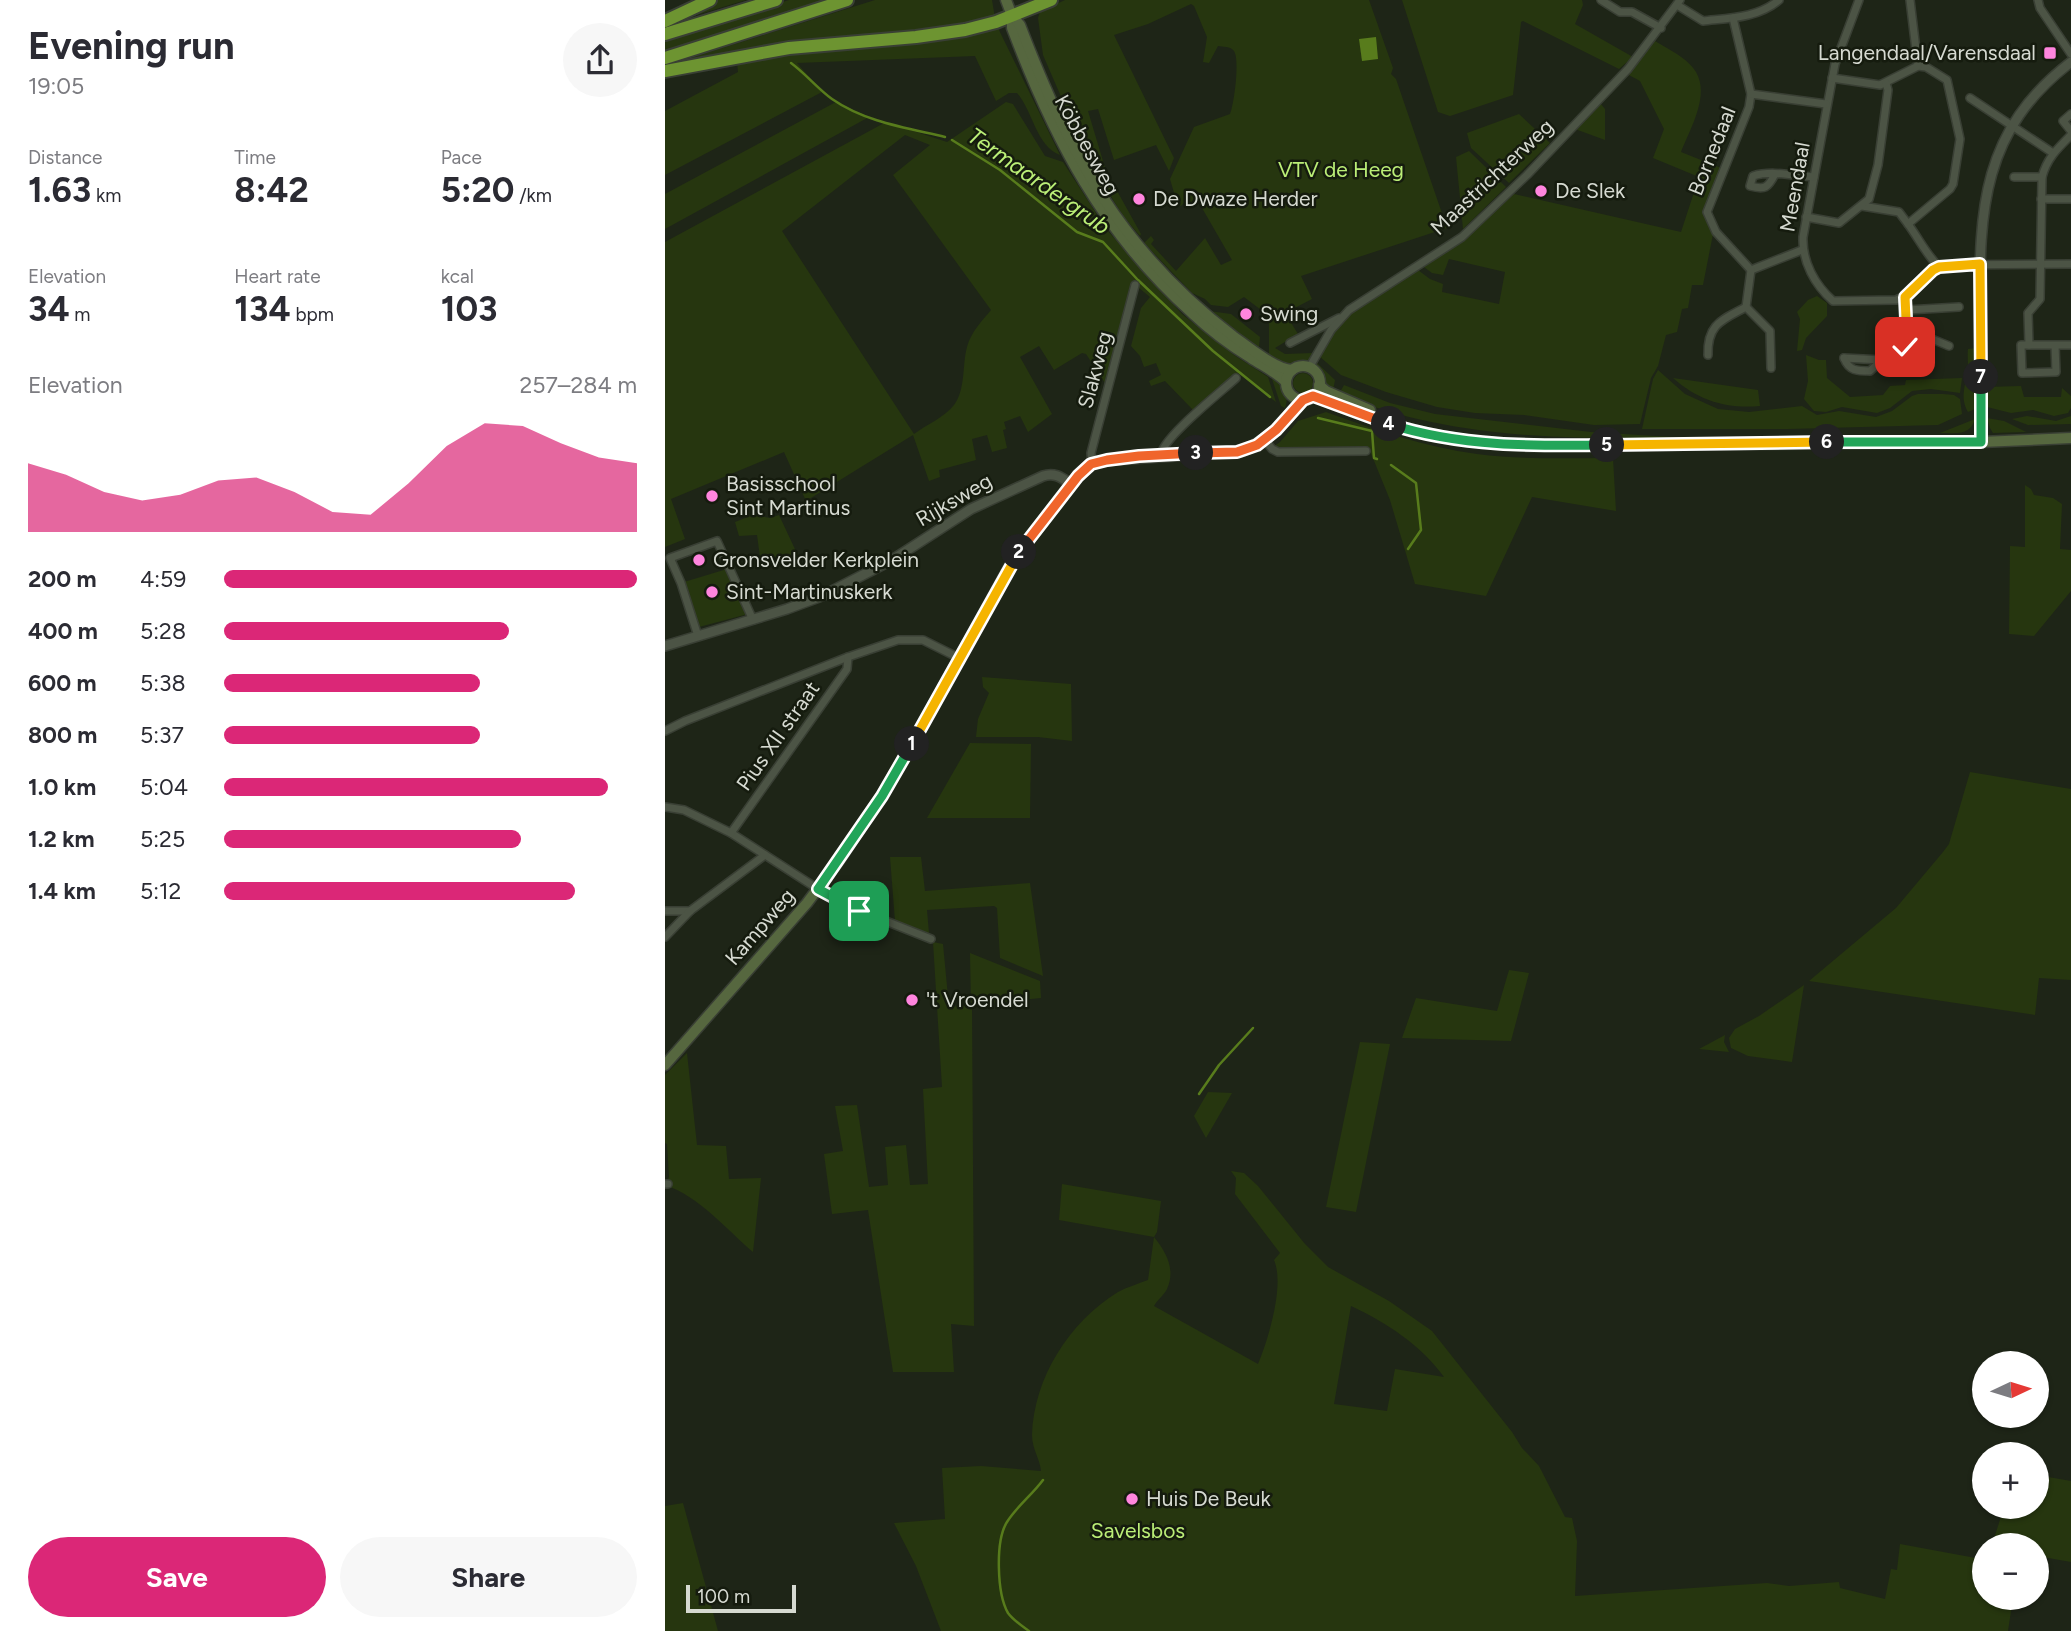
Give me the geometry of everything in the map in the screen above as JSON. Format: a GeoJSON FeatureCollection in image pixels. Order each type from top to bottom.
{"type":"FeatureCollection","features":[{"type":"Feature","properties":{"kind":"highway"},"geometry":{"type":"LineString","coordinates":[[665,21],[710,0]]}},
{"type":"Feature","properties":{"kind":"highway"},"geometry":{"type":"LineString","coordinates":[[665,34],[776,0]]}},
{"type":"Feature","properties":{"kind":"highway"},"geometry":{"type":"LineString","coordinates":[[665,58],[848,0]]}},
{"type":"Feature","properties":{"kind":"highway"},"geometry":{"type":"LineString","coordinates":[[665,71],[789,48],[943,34],[986,25],[1051,0]]}},
{"type":"Feature","properties":{"kind":"main road","name":"Köbbesweg"},"geometry":{"type":"LineString","coordinates":[[1006,0],[1012,16],[1012,28],[1033,83],[1109,223],[1164,287],[1219,336],[1286,382]]}},
{"type":"Feature","properties":{"kind":"main road","name":"Köbbesweg"},"geometry":{"type":"LineString","coordinates":[[1072,156],[1121,224],[1171,282],[1239,340],[1277,365],[1292,370]]}},
{"type":"Feature","properties":{"kind":"main road"},"geometry":{"type":"LineString","coordinates":[[1276,430],[1290,404],[1291,395],[1286,382],[1292,370],[1301,366],[1310,368],[1317,375],[1319,384],[1326,391],[1361,407],[1413,425],[1464,436],[1551,445]]}},
{"type":"Feature","properties":{"kind":"main road"},"geometry":{"type":"LineString","coordinates":[[1071,484],[1091,464],[1107,460],[1237,452],[1265,440],[1303,400],[1313,396],[1319,384]]}},
{"type":"Feature","properties":{"kind":"main road"},"geometry":{"type":"LineString","coordinates":[[1291,395],[1303,400]]}},
{"type":"Feature","properties":{"kind":"main road"},"geometry":{"type":"LineString","coordinates":[[1313,396],[1393,425],[1439,437],[1490,444],[1981,442],[2071,438]]}},
{"type":"Feature","properties":{"kind":"main road","name":"Kampweg"},"geometry":{"type":"LineString","coordinates":[[665,1065],[818,889],[882,796],[961,659],[1012,562],[1071,484]]}},
{"type":"Feature","properties":{"kind":"street"},"geometry":{"type":"LineString","coordinates":[[1601,0],[1620,12],[1632,12],[1661,28]]}},
{"type":"Feature","properties":{"kind":"street"},"geometry":{"type":"LineString","coordinates":[[1679,3],[1703,21],[1755,14],[1779,0]]}},
{"type":"Feature","properties":{"kind":"street","name":"Meendaal"},"geometry":{"type":"LineString","coordinates":[[1859,0],[1837,54],[1802,250],[1818,288],[1833,301],[1896,300],[1905,297]]}},
{"type":"Feature","properties":{"kind":"street"},"geometry":{"type":"LineString","coordinates":[[1910,0],[1918,66]]}},
{"type":"Feature","properties":{"kind":"street"},"geometry":{"type":"LineString","coordinates":[[2038,0],[2040,8],[2071,54]]}},
{"type":"Feature","properties":{"kind":"street","name":"Maastrichterweg"},"geometry":{"type":"LineString","coordinates":[[1310,368],[1331,330],[1343,316],[1443,251],[1479,222],[1536,166],[1628,69],[1679,3]]}},
{"type":"Feature","properties":{"kind":"street","name":"Bornedaal"},"geometry":{"type":"LineString","coordinates":[[1733,18],[1751,94],[1749,107],[1707,212],[1716,232],[1751,270]]}},
{"type":"Feature","properties":{"kind":"street"},"geometry":{"type":"LineString","coordinates":[[1981,442],[1980,234],[1986,193],[1996,160],[2012,127],[2040,88],[2071,62]]}},
{"type":"Feature","properties":{"kind":"street"},"geometry":{"type":"LineString","coordinates":[[1832,78],[1877,85],[1918,66],[1926,67],[1947,80],[1961,139],[1952,187],[1908,224]]}},
{"type":"Feature","properties":{"kind":"street"},"geometry":{"type":"LineString","coordinates":[[1806,217],[1839,223],[1869,199],[1878,165],[1888,90],[1886,83]]}},
{"type":"Feature","properties":{"kind":"street"},"geometry":{"type":"LineString","coordinates":[[1751,94],[1826,104]]}},
{"type":"Feature","properties":{"kind":"street"},"geometry":{"type":"LineString","coordinates":[[1971,98],[2053,153]]}},
{"type":"Feature","properties":{"kind":"street"},"geometry":{"type":"LineString","coordinates":[[2029,345],[2028,313],[2040,299],[2042,177],[2053,153],[2071,133],[2063,121],[2071,114]]}},
{"type":"Feature","properties":{"kind":"street"},"geometry":{"type":"LineString","coordinates":[[1775,174],[1814,177]]}},
{"type":"Feature","properties":{"kind":"street"},"geometry":{"type":"LineString","coordinates":[[2014,177],[2042,177]]}},
{"type":"Feature","properties":{"kind":"street"},"geometry":{"type":"LineString","coordinates":[[2041,199],[2071,199]]}},
{"type":"Feature","properties":{"kind":"street"},"geometry":{"type":"LineString","coordinates":[[1862,206],[1899,212],[1923,244],[1926,254],[1939,267]]}},
{"type":"Feature","properties":{"kind":"street"},"geometry":{"type":"LineString","coordinates":[[1746,307],[1751,270],[1802,250]]}},
{"type":"Feature","properties":{"kind":"street"},"geometry":{"type":"LineString","coordinates":[[1882,360],[1897,357],[1907,340],[1905,297],[1933,270],[1939,267],[1980,264],[2071,264]]}},
{"type":"Feature","properties":{"kind":"street","name":"Slakweg"},"geometry":{"type":"LineString","coordinates":[[1091,464],[1091,453],[1135,285]]}},
{"type":"Feature","properties":{"kind":"street"},"geometry":{"type":"LineString","coordinates":[[1708,355],[1708,340],[1713,327],[1746,307]]}},
{"type":"Feature","properties":{"kind":"street"},"geometry":{"type":"LineString","coordinates":[[1746,307],[1770,331],[1771,368]]}},
{"type":"Feature","properties":{"kind":"street"},"geometry":{"type":"LineString","coordinates":[[1907,310],[1959,307]]}},
{"type":"Feature","properties":{"kind":"street"},"geometry":{"type":"LineString","coordinates":[[1290,343],[1343,316]]}},
{"type":"Feature","properties":{"kind":"street"},"geometry":{"type":"LineString","coordinates":[[1907,340],[1932,339],[1949,346]]}},
{"type":"Feature","properties":{"kind":"street"},"geometry":{"type":"LineString","coordinates":[[2055,345],[2056,372],[2022,373],[2021,345],[2029,345],[2055,345],[2071,345]]}},
{"type":"Feature","properties":{"kind":"street"},"geometry":{"type":"LineString","coordinates":[[1161,455],[1161,449],[1171,436],[1236,378]]}},
{"type":"Feature","properties":{"kind":"street"},"geometry":{"type":"LineString","coordinates":[[1265,440],[1278,452],[1366,451]]}},
{"type":"Feature","properties":{"kind":"street","name":"Rijksweg"},"geometry":{"type":"LineString","coordinates":[[665,646],[811,601],[869,573],[971,509],[1005,492],[1051,474],[1071,484]]}},
{"type":"Feature","properties":{"kind":"street"},"geometry":{"type":"LineString","coordinates":[[698,636],[670,558],[717,541],[753,620]]}},
{"type":"Feature","properties":{"kind":"street"},"geometry":{"type":"LineString","coordinates":[[665,731],[848,657],[898,640],[923,640],[961,659]]}},
{"type":"Feature","properties":{"kind":"street","name":"Pius XII straat"},"geometry":{"type":"LineString","coordinates":[[731,833],[847,669],[848,657]]}},
{"type":"Feature","properties":{"kind":"street"},"geometry":{"type":"LineString","coordinates":[[665,807],[684,810],[731,833],[818,889],[859,911],[932,939]]}},
{"type":"Feature","properties":{"kind":"street"},"geometry":{"type":"LineString","coordinates":[[665,937],[690,911],[765,855]]}},
{"type":"Feature","properties":{"kind":"street"},"geometry":{"type":"LineString","coordinates":[[665,911],[690,911]]}},
{"type":"Feature","properties":{"kind":"green space"},"geometry":{"type":"Polygon","coordinates":[[[717,0],[746,0],[667,24],[717,0]]]}},
{"type":"Feature","properties":{"kind":"green space"},"geometry":{"type":"Polygon","coordinates":[[[789,0],[832,0],[665,53],[665,39],[789,0]]]}},
{"type":"Feature","properties":{"kind":"green space"},"geometry":{"type":"Polygon","coordinates":[[[875,0],[992,0],[995,18],[968,26],[665,66],[875,0]]]}},
{"type":"Feature","properties":{"kind":"green space","name":"VTV de Heeg"},"geometry":{"type":"Polygon","coordinates":[[[1065,0],[1369,0],[1393,68],[1391,74],[1396,79],[1447,228],[1301,276],[1312,299],[1285,313],[1298,334],[1275,348],[1285,354],[1313,353],[1306,363],[1290,366],[1269,357],[1269,316],[1244,297],[1228,307],[1211,305],[1192,293],[1144,243],[1151,236],[1154,240],[1151,244],[1176,271],[1205,238],[1221,265],[1232,260],[1198,201],[1192,204],[1188,199],[1181,206],[1177,203],[1170,179],[1194,127],[1230,114],[1236,72],[1233,49],[1218,46],[1209,63],[1203,62],[1207,37],[1191,4],[1148,24],[1114,35],[1174,158],[1169,171],[1156,145],[1114,160],[1098,109],[1088,111],[1106,171],[1140,236],[1123,216],[1088,159],[1043,55],[1038,18],[1040,12],[1065,0]]]}},
{"type":"Feature","properties":{"kind":"green space"},"geometry":{"type":"Polygon","coordinates":[[[1402,0],[1582,0],[1583,5],[1575,24],[1633,57],[1619,69],[1523,21],[1513,95],[1450,116],[1438,112],[1402,0]]]}},
{"type":"Feature","properties":{"kind":"green space"},"geometry":{"type":"Polygon","coordinates":[[[999,30],[1060,155],[1045,144],[1017,93],[1009,93],[996,101],[975,56],[797,63],[822,92],[665,175],[665,111],[738,72],[737,62],[782,55],[933,41],[999,30]]]}},
{"type":"Feature","properties":{"kind":"green space"},"geometry":{"type":"Polygon","coordinates":[[[1655,41],[1688,62],[1700,81],[1700,102],[1681,152],[1721,168],[1706,208],[1714,229],[1703,285],[1692,285],[1688,308],[1682,309],[1677,332],[1666,335],[1658,366],[1651,378],[1640,424],[1594,425],[1437,407],[1341,375],[1319,356],[1343,320],[1358,307],[1418,270],[1443,284],[1442,292],[1499,304],[1505,272],[1449,259],[1443,275],[1432,273],[1424,267],[1455,245],[1514,194],[1681,232],[1699,177],[1653,158],[1664,129],[1640,81],[1627,74],[1655,41]]]}},
{"type":"Feature","properties":{"kind":"green space"},"geometry":{"type":"Polygon","coordinates":[[[836,102],[869,117],[665,229],[665,194],[836,102]]]}},
{"type":"Feature","properties":{"kind":"green space"},"geometry":{"type":"Polygon","coordinates":[[[1006,102],[1013,104],[1045,156],[1063,162],[1107,230],[1182,314],[1234,355],[1268,377],[1276,402],[1238,373],[1193,410],[1165,381],[1151,386],[1149,381],[1161,375],[1156,363],[1144,367],[1140,356],[1131,346],[1141,308],[1150,297],[1133,283],[1107,386],[1086,354],[1082,353],[1054,370],[1039,346],[1020,357],[1052,414],[1028,432],[1020,416],[1004,422],[1007,448],[992,452],[987,435],[972,439],[976,460],[939,470],[940,477],[929,481],[913,435],[806,501],[784,452],[671,499],[685,539],[665,547],[665,242],[886,122],[947,142],[1006,102]],[[905,135],[782,231],[914,434],[941,417],[958,399],[969,342],[991,310],[893,175],[930,145],[905,135]]]}},
{"type":"Feature","properties":{"kind":"green space"},"geometry":{"type":"Polygon","coordinates":[[[1600,103],[1605,109],[1605,140],[1575,129],[1600,103]]]}},
{"type":"Feature","properties":{"kind":"green space"},"geometry":{"type":"Polygon","coordinates":[[[1519,114],[1550,143],[1509,183],[1471,148],[1467,133],[1519,114]]]}},
{"type":"Feature","properties":{"kind":"green space"},"geometry":{"type":"Polygon","coordinates":[[[1469,151],[1506,187],[1463,229],[1456,157],[1469,151]]]}},
{"type":"Feature","properties":{"kind":"green space"},"geometry":{"type":"Polygon","coordinates":[[[1817,296],[1827,303],[1827,316],[1806,338],[1802,350],[1797,351],[1800,319],[1797,312],[1808,300],[1817,296]]]}},
{"type":"Feature","properties":{"kind":"green space"},"geometry":{"type":"Polygon","coordinates":[[[1209,311],[1231,314],[1260,337],[1259,347],[1255,348],[1209,311]]]}},
{"type":"Feature","properties":{"kind":"green space"},"geometry":{"type":"Polygon","coordinates":[[[1976,348],[1975,409],[1968,412],[1964,388],[1968,349],[1976,348]]]}},
{"type":"Feature","properties":{"kind":"green space"},"geometry":{"type":"Polygon","coordinates":[[[1806,355],[1826,360],[1827,378],[1850,397],[1883,395],[1890,386],[1905,385],[1906,380],[1962,378],[1960,393],[1931,389],[1912,391],[1890,408],[1877,413],[1842,407],[1826,412],[1814,411],[1804,399],[1808,381],[1806,355]]]}},
{"type":"Feature","properties":{"kind":"green space"},"geometry":{"type":"Polygon","coordinates":[[[1316,362],[1335,380],[1333,391],[1323,384],[1316,362]]]}},
{"type":"Feature","properties":{"kind":"green space"},"geometry":{"type":"Polygon","coordinates":[[[1658,370],[1685,394],[1718,409],[1749,412],[1802,406],[1817,415],[1839,411],[1876,417],[1892,411],[1912,396],[1943,394],[1954,395],[1960,399],[1962,414],[1938,425],[1642,429],[1653,379],[1658,370]]]}},
{"type":"Feature","properties":{"kind":"green space"},"geometry":{"type":"Polygon","coordinates":[[[1299,373],[1307,373],[1313,383],[1307,393],[1299,393],[1293,387],[1293,379],[1299,373]]]}},
{"type":"Feature","properties":{"kind":"green space"},"geometry":{"type":"Polygon","coordinates":[[[1273,375],[1285,390],[1285,408],[1281,406],[1273,375]]]}},
{"type":"Feature","properties":{"kind":"green space"},"geometry":{"type":"Polygon","coordinates":[[[1673,378],[1758,390],[1760,406],[1714,402],[1703,398],[1673,378]]]}},
{"type":"Feature","properties":{"kind":"green space"},"geometry":{"type":"Polygon","coordinates":[[[1344,385],[1390,403],[1435,414],[1591,432],[1688,438],[1555,437],[1467,428],[1381,409],[1339,394],[1344,385]]]}},
{"type":"Feature","properties":{"kind":"green space"},"geometry":{"type":"Polygon","coordinates":[[[2021,386],[2024,397],[2061,397],[2062,388],[2071,396],[2071,408],[2068,413],[2054,416],[2033,410],[2011,413],[1987,407],[1986,387],[2021,386]]]}},
{"type":"Feature","properties":{"kind":"green space"},"geometry":{"type":"Polygon","coordinates":[[[1326,412],[1401,437],[1458,451],[1511,457],[1613,458],[1616,511],[1532,497],[1486,596],[1415,584],[1390,500],[1370,451],[1366,448],[1281,450],[1273,447],[1298,421],[1326,412]]]}},
{"type":"Feature","properties":{"kind":"green space"},"geometry":{"type":"Polygon","coordinates":[[[2027,416],[2056,421],[2071,416],[2071,424],[2028,425],[2012,419],[2027,416]]]}},
{"type":"Feature","properties":{"kind":"green space"},"geometry":{"type":"Polygon","coordinates":[[[1987,418],[2004,421],[2026,432],[1993,433],[1987,418]]]}},
{"type":"Feature","properties":{"kind":"green space"},"geometry":{"type":"Polygon","coordinates":[[[1975,419],[1966,431],[1940,433],[1975,419]]]}},
{"type":"Feature","properties":{"kind":"green space"},"geometry":{"type":"Polygon","coordinates":[[[2025,485],[2034,495],[2053,498],[2062,504],[2060,549],[2071,550],[2071,591],[2034,636],[2009,634],[2010,546],[2025,547],[2025,485]]]}},
{"type":"Feature","properties":{"kind":"green space"},"geometry":{"type":"Polygon","coordinates":[[[753,515],[770,518],[779,515],[801,562],[760,557],[757,535],[739,536],[735,522],[753,515]]]}},
{"type":"Feature","properties":{"kind":"green space"},"geometry":{"type":"Polygon","coordinates":[[[727,569],[748,614],[699,627],[684,582],[727,569]]]}},
{"type":"Feature","properties":{"kind":"green space"},"geometry":{"type":"Polygon","coordinates":[[[982,677],[1071,684],[1072,741],[1038,737],[976,737],[978,719],[989,693],[983,687],[982,677]]]}},
{"type":"Feature","properties":{"kind":"green space"},"geometry":{"type":"Polygon","coordinates":[[[970,743],[1031,744],[1030,818],[927,818],[970,743]]]}},
{"type":"Feature","properties":{"kind":"green space"},"geometry":{"type":"Polygon","coordinates":[[[1970,772],[2071,789],[2071,980],[2039,978],[2035,1015],[1809,981],[1896,908],[1943,852],[1949,844],[1970,772]]]}},
{"type":"Feature","properties":{"kind":"green space"},"geometry":{"type":"Polygon","coordinates":[[[890,857],[921,857],[925,891],[1030,883],[1043,976],[1000,958],[997,908],[994,906],[927,910],[929,933],[895,921],[890,857]]]}},
{"type":"Feature","properties":{"kind":"green space"},"geometry":{"type":"Polygon","coordinates":[[[933,942],[943,944],[949,1007],[971,1005],[970,953],[1040,981],[1041,998],[972,1005],[974,1326],[951,1324],[954,1372],[893,1372],[868,1210],[832,1214],[824,1154],[843,1151],[835,1106],[857,1105],[869,1187],[888,1185],[885,1147],[906,1145],[910,1185],[928,1184],[923,1089],[942,1087],[933,942]]]}},
{"type":"Feature","properties":{"kind":"green space"},"geometry":{"type":"Polygon","coordinates":[[[1509,970],[1529,973],[1511,1041],[1402,1038],[1416,998],[1497,1011],[1509,970]]]}},
{"type":"Feature","properties":{"kind":"green space"},"geometry":{"type":"Polygon","coordinates":[[[1804,985],[1792,1062],[1748,1056],[1731,1048],[1729,1038],[1735,1029],[1804,985]]]}},
{"type":"Feature","properties":{"kind":"green space"},"geometry":{"type":"Polygon","coordinates":[[[1725,1035],[1724,1042],[1729,1052],[1699,1049],[1725,1035]]]}},
{"type":"Feature","properties":{"kind":"green space"},"geometry":{"type":"Polygon","coordinates":[[[1360,1042],[1390,1044],[1356,1212],[1326,1207],[1360,1042]]]}},
{"type":"Feature","properties":{"kind":"green space"},"geometry":{"type":"Polygon","coordinates":[[[687,1053],[697,1145],[726,1146],[729,1179],[761,1178],[753,1252],[701,1205],[665,1185],[669,1177],[665,1143],[665,1075],[687,1053]]]}},
{"type":"Feature","properties":{"kind":"green space"},"geometry":{"type":"Polygon","coordinates":[[[1208,1092],[1232,1093],[1206,1138],[1194,1116],[1208,1092]]]}},
{"type":"Feature","properties":{"kind":"green space","name":"Savelsbos"},"geometry":{"type":"Polygon","coordinates":[[[1231,1171],[1244,1173],[1328,1267],[1389,1301],[1432,1331],[1522,1448],[1539,1466],[1565,1517],[1572,1518],[1577,1541],[1575,1596],[1767,1583],[1789,1586],[1839,1582],[1840,1588],[1885,1599],[1891,1569],[1897,1570],[1900,1544],[1972,1557],[1972,1610],[2011,1610],[2008,1631],[941,1631],[916,1566],[894,1523],[945,1519],[942,1468],[981,1466],[1041,1471],[1032,1435],[1039,1393],[1047,1373],[1057,1353],[1084,1319],[1121,1290],[1148,1280],[1154,1237],[1166,1255],[1170,1282],[1154,1306],[1258,1364],[1274,1312],[1278,1283],[1274,1260],[1280,1253],[1235,1194],[1236,1178],[1231,1171]],[[1351,1306],[1334,1404],[1387,1411],[1395,1369],[1444,1377],[1425,1355],[1390,1327],[1351,1306]]]}},
{"type":"Feature","properties":{"kind":"green space"},"geometry":{"type":"Polygon","coordinates":[[[1062,1184],[1161,1201],[1154,1237],[1059,1220],[1062,1184]]]}},
{"type":"Feature","properties":{"kind":"green space"},"geometry":{"type":"Polygon","coordinates":[[[2049,1477],[2071,1481],[2071,1562],[2049,1558],[2049,1533],[1996,1533],[2000,1519],[2049,1519],[2049,1477]]]}},
{"type":"Feature","properties":{"kind":"green space"},"geometry":{"type":"Polygon","coordinates":[[[683,1503],[718,1631],[665,1631],[665,1506],[683,1503]]]}},
{"type":"Feature","properties":{"kind":"shaded area"},"geometry":{"type":"Polygon","coordinates":[[[1376,37],[1378,59],[1362,61],[1359,39],[1376,37]]]}},
{"type":"Feature","properties":{"kind":"waterway","name":"Termaardergrub"},"geometry":{"type":"LineString","coordinates":[[791,63],[845,107],[887,123],[945,137]]}},
{"type":"Feature","properties":{"kind":"waterway","name":"Termaardergrub"},"geometry":{"type":"LineString","coordinates":[[952,140],[1000,170],[1077,232],[1103,242],[1137,279]]}},
{"type":"Feature","properties":{"kind":"waterway","name":"Termaardergrub"},"geometry":{"type":"LineString","coordinates":[[1138,280],[1213,351],[1270,397]]}},
{"type":"Feature","properties":{"kind":"waterway","name":"Termaardergrub"},"geometry":{"type":"LineString","coordinates":[[1318,418],[1372,431],[1374,458],[1377,459]]}},
{"type":"Feature","properties":{"kind":"waterway","name":"Termaardergrub"},"geometry":{"type":"LineString","coordinates":[[1391,465],[1416,483],[1421,530],[1408,549]]}},
{"type":"Feature","properties":{"kind":"waterway","name":"Termaardergrub"},"geometry":{"type":"LineString","coordinates":[[1199,1094],[1219,1065],[1253,1028]]}},
{"type":"Feature","properties":{"kind":"waterway","name":"Termaardergrub"},"geometry":{"type":"LineString","coordinates":[[1029,1631],[1010,1616],[1004,1604],[999,1554],[1007,1522],[1043,1480]]}},
{"type":"Feature","properties":{"kind":"place","name":"Langendaal/Varensdaal"},"geometry":{"type":"Point","coordinates":[2050,53]}},
{"type":"Feature","properties":{"kind":"place","name":"De Slek"},"geometry":{"type":"Point","coordinates":[1541,191]}},
{"type":"Feature","properties":{"kind":"place","name":"De Dwaze Herder"},"geometry":{"type":"Point","coordinates":[1139,199]}},
{"type":"Feature","properties":{"kind":"place","name":"Swing"},"geometry":{"type":"Point","coordinates":[1246,314]}},
{"type":"Feature","properties":{"kind":"place","name":"Basisschool Sint Martinus"},"geometry":{"type":"Point","coordinates":[712,496]}},
{"type":"Feature","properties":{"kind":"place","name":"Gronsvelder Kerkplein"},"geometry":{"type":"Point","coordinates":[699,560]}},
{"type":"Feature","properties":{"kind":"place","name":"Sint-Martinuskerk"},"geometry":{"type":"Point","coordinates":[712,592]}},
{"type":"Feature","properties":{"kind":"place","name":"'t Vroendel"},"geometry":{"type":"Point","coordinates":[912,1000]}},
{"type":"Feature","properties":{"kind":"place","name":"Huis De Beuk"},"geometry":{"type":"Point","coordinates":[1132,1499]}},
{"type":"Feature","properties":{"kind":"route"},"geometry":{"type":"LineString","coordinates":[[859,911],[818,889],[882,796],[961,659],[1012,562],[1078,476],[1091,464],[1139,456],[1242,451],[1265,440],[1303,400],[1313,396],[1322,397],[1393,425],[1481,443],[1529,446],[1981,442],[1980,264],[1939,267],[1905,297],[1905,347]]}}]}
